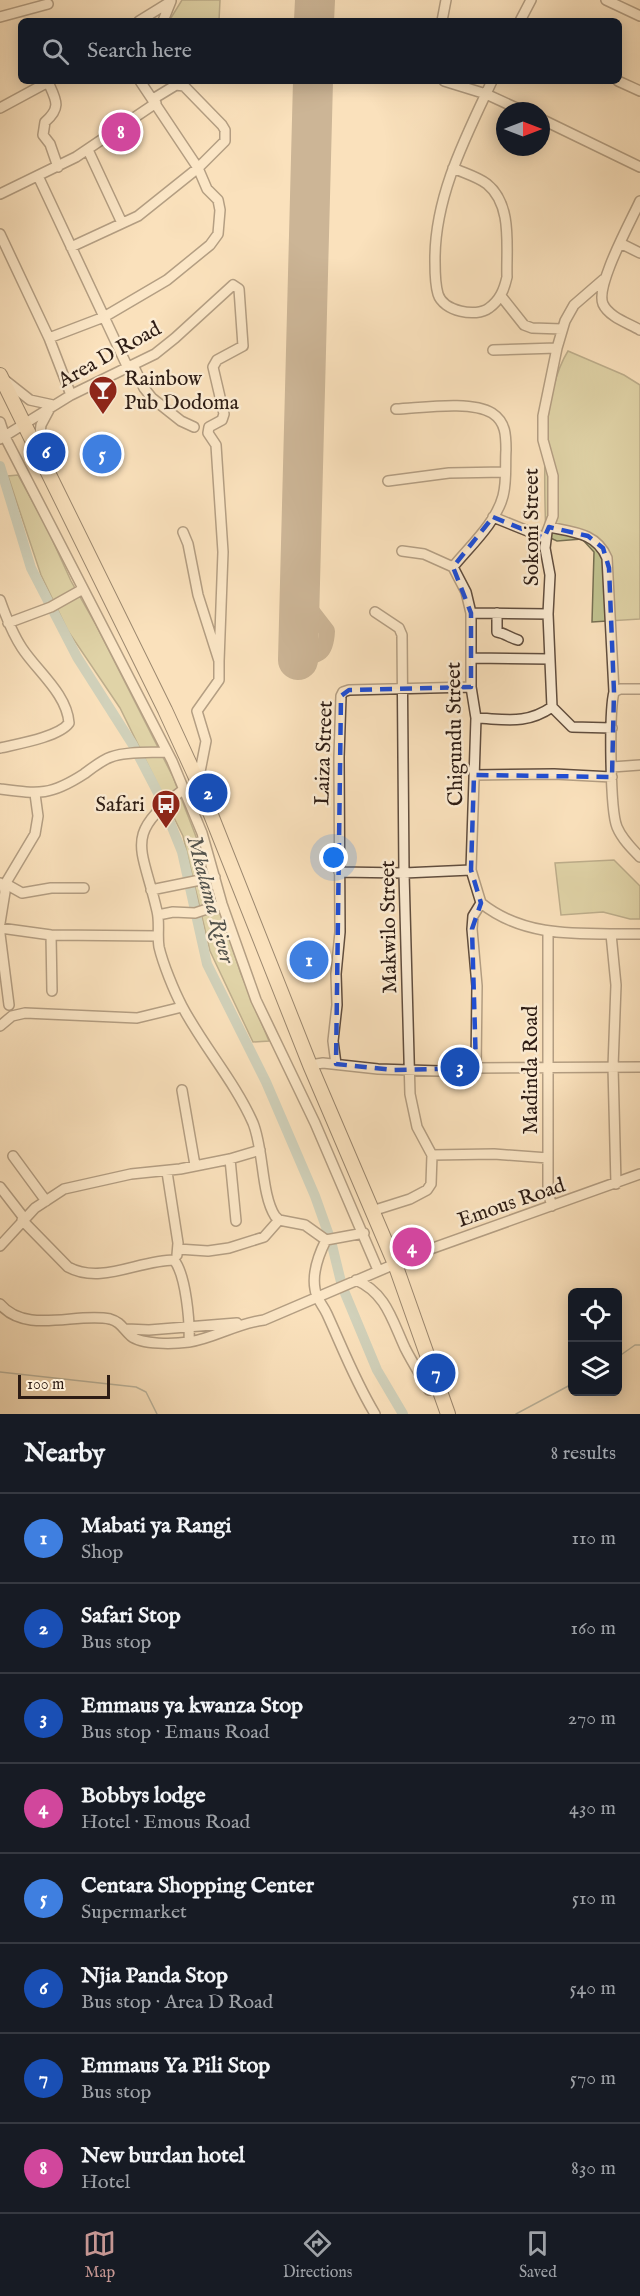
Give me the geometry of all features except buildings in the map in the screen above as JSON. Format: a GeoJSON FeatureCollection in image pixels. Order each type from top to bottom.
{"type":"FeatureCollection","features":[{"type":"Feature","properties":{"kind":"highway"},"geometry":{"type":"LineString","coordinates":[[1,376],[198,782],[310,1065],[394,1263],[448,1414]]}},
{"type":"Feature","properties":{"kind":"street"},"geometry":{"type":"LineString","coordinates":[[443,18],[446,0]]}},
{"type":"Feature","properties":{"kind":"street"},"geometry":{"type":"LineString","coordinates":[[522,18],[531,0]]}},
{"type":"Feature","properties":{"kind":"street"},"geometry":{"type":"LineString","coordinates":[[606,0],[640,16]]}},
{"type":"Feature","properties":{"kind":"street"},"geometry":{"type":"LineString","coordinates":[[144,18],[171,1]]}},
{"type":"Feature","properties":{"kind":"street"},"geometry":{"type":"LineString","coordinates":[[164,18],[171,1]]}},
{"type":"Feature","properties":{"kind":"street"},"geometry":{"type":"LineString","coordinates":[[0,17],[48,4]]}},
{"type":"Feature","properties":{"kind":"street"},"geometry":{"type":"LineString","coordinates":[[622,83],[640,91]]}},
{"type":"Feature","properties":{"kind":"street"},"geometry":{"type":"LineString","coordinates":[[0,108],[45,84]]}},
{"type":"Feature","properties":{"kind":"street"},"geometry":{"type":"LineString","coordinates":[[50,84],[56,105],[53,115],[45,122],[43,135],[50,144],[58,167]]}},
{"type":"Feature","properties":{"kind":"street"},"geometry":{"type":"LineString","coordinates":[[49,338],[104,317],[167,280],[210,244],[218,234],[220,210],[218,200],[207,189],[198,168],[142,84]]}},
{"type":"Feature","properties":{"kind":"street"},"geometry":{"type":"LineString","coordinates":[[0,194],[88,150],[180,84],[188,89],[222,125],[225,130],[225,141],[198,168],[138,216],[71,248]]}},
{"type":"Feature","properties":{"kind":"street"},"geometry":{"type":"LineString","coordinates":[[454,84],[503,102]]}},
{"type":"Feature","properties":{"kind":"street"},"geometry":{"type":"LineString","coordinates":[[453,168],[486,183],[499,196],[504,210],[507,277],[501,296],[488,309],[474,312],[458,310],[446,304],[438,296],[435,277],[435,238],[441,205],[453,168],[491,84]]}},
{"type":"Feature","properties":{"kind":"street"},"geometry":{"type":"LineString","coordinates":[[550,123],[640,167]]}},
{"type":"Feature","properties":{"kind":"street"},"geometry":{"type":"LineString","coordinates":[[88,150],[122,224]]}},
{"type":"Feature","properties":{"kind":"street"},"geometry":{"type":"LineString","coordinates":[[38,176],[104,317],[144,388],[152,398],[176,417],[194,427]]}},
{"type":"Feature","properties":{"kind":"street"},"geometry":{"type":"LineString","coordinates":[[640,201],[604,279],[601,295],[603,305],[613,315],[640,330]]}},
{"type":"Feature","properties":{"kind":"street"},"geometry":{"type":"LineString","coordinates":[[0,234],[49,338],[71,395]]}},
{"type":"Feature","properties":{"kind":"street"},"geometry":{"type":"LineString","coordinates":[[620,243],[640,252]]}},
{"type":"Feature","properties":{"kind":"street","name":"Sokoni Street"},"geometry":{"type":"LineString","coordinates":[[552,707],[548,615],[550,575],[545,538],[553,516],[553,476],[543,440],[543,416],[562,329],[574,305],[604,279]]}},
{"type":"Feature","properties":{"kind":"street","name":"Area D Road"},"geometry":{"type":"LineString","coordinates":[[2,438],[53,405],[131,367],[166,346],[233,285],[239,289],[243,346],[218,360],[213,367],[224,414],[222,420],[209,427],[208,433],[216,445],[223,552],[219,661]]}},
{"type":"Feature","properties":{"kind":"street"},"geometry":{"type":"LineString","coordinates":[[501,296],[524,325],[532,328],[562,329]]}},
{"type":"Feature","properties":{"kind":"street"},"geometry":{"type":"LineString","coordinates":[[493,350],[557,348]]}},
{"type":"Feature","properties":{"kind":"street"},"geometry":{"type":"LineString","coordinates":[[1,376],[30,400],[53,405],[41,425],[38,453]]}},
{"type":"Feature","properties":{"kind":"street"},"geometry":{"type":"LineString","coordinates":[[396,409],[470,407],[492,413],[502,423],[506,434],[502,498],[493,517],[453,567],[424,554],[402,551]]}},
{"type":"Feature","properties":{"kind":"street"},"geometry":{"type":"LineString","coordinates":[[0,422],[2,438],[83,589],[184,789],[202,833],[222,904],[256,1000],[364,1233],[378,1270]]}},
{"type":"Feature","properties":{"kind":"street"},"geometry":{"type":"LineString","coordinates":[[388,482],[450,473],[505,472]]}},
{"type":"Feature","properties":{"kind":"street"},"geometry":{"type":"LineString","coordinates":[[493,517],[545,538]]}},
{"type":"Feature","properties":{"kind":"street"},"geometry":{"type":"LineString","coordinates":[[549,527],[588,536],[603,548],[608,558],[614,692],[612,772],[615,819],[621,834],[636,847],[640,857]]}},
{"type":"Feature","properties":{"kind":"street"},"geometry":{"type":"LineString","coordinates":[[183,532],[188,544],[198,596],[219,661],[219,680],[197,711],[206,741],[198,782]]}},
{"type":"Feature","properties":{"kind":"street","name":"Chigundu Street"},"geometry":{"type":"LineString","coordinates":[[453,567],[466,592],[471,613],[471,687],[476,718],[471,870],[481,903]]}},
{"type":"Feature","properties":{"kind":"street"},"geometry":{"type":"LineString","coordinates":[[8,623],[51,607],[83,589]]}},
{"type":"Feature","properties":{"kind":"street"},"geometry":{"type":"LineString","coordinates":[[0,600],[8,623],[22,648],[60,697],[69,723],[41,737],[0,748]]}},
{"type":"Feature","properties":{"kind":"street","name":"Makwilo Street"},"geometry":{"type":"LineString","coordinates":[[375,612],[401,630],[410,1094],[417,1127],[432,1155]]}},
{"type":"Feature","properties":{"kind":"street"},"geometry":{"type":"LineString","coordinates":[[471,613],[548,615]]}},
{"type":"Feature","properties":{"kind":"street"},"geometry":{"type":"LineString","coordinates":[[497,613],[497,632],[518,640]]}},
{"type":"Feature","properties":{"kind":"street"},"geometry":{"type":"LineString","coordinates":[[471,658],[549,659]]}},
{"type":"Feature","properties":{"kind":"street","name":"Laiza Street"},"geometry":{"type":"LineString","coordinates":[[339,872],[341,696],[343,692],[471,687]]}},
{"type":"Feature","properties":{"kind":"street"},"geometry":{"type":"LineString","coordinates":[[614,692],[620,689],[640,689]]}},
{"type":"Feature","properties":{"kind":"street"},"geometry":{"type":"LineString","coordinates":[[476,718],[525,719],[535,717],[552,707],[572,727],[612,728]]}},
{"type":"Feature","properties":{"kind":"street"},"geometry":{"type":"LineString","coordinates":[[0,789],[34,794],[59,789],[114,756],[167,752]]}},
{"type":"Feature","properties":{"kind":"street"},"geometry":{"type":"LineString","coordinates":[[474,775],[612,772],[640,765]]}},
{"type":"Feature","properties":{"kind":"street"},"geometry":{"type":"LineString","coordinates":[[184,789],[163,805],[146,825],[140,840],[141,854],[158,915],[160,951],[182,1007],[244,1106],[253,1125],[272,1212],[279,1220],[305,1225],[326,1240],[364,1233]]}},
{"type":"Feature","properties":{"kind":"street"},"geometry":{"type":"LineString","coordinates":[[0,923],[5,892],[3,884],[35,834],[38,816],[34,794]]}},
{"type":"Feature","properties":{"kind":"street"},"geometry":{"type":"LineString","coordinates":[[336,1064],[333,1041],[340,932],[339,872],[404,873],[471,870]]}},
{"type":"Feature","properties":{"kind":"street"},"geometry":{"type":"LineString","coordinates":[[151,890],[215,877]]}},
{"type":"Feature","properties":{"kind":"street"},"geometry":{"type":"LineString","coordinates":[[3,884],[22,893],[51,888],[84,888]]}},
{"type":"Feature","properties":{"kind":"street"},"geometry":{"type":"LineString","coordinates":[[476,1068],[477,986],[472,929],[473,916],[481,903],[512,923],[548,933],[640,934]]}},
{"type":"Feature","properties":{"kind":"street"},"geometry":{"type":"LineString","coordinates":[[158,915],[173,912],[195,913],[222,904]]}},
{"type":"Feature","properties":{"kind":"street"},"geometry":{"type":"LineString","coordinates":[[0,928],[51,935],[158,936]]}},
{"type":"Feature","properties":{"kind":"street","name":"Madinda Road"},"geometry":{"type":"LineString","coordinates":[[548,933],[548,1193],[552,1206]]}},
{"type":"Feature","properties":{"kind":"street"},"geometry":{"type":"LineString","coordinates":[[611,933],[616,985],[613,1067],[616,1184]]}},
{"type":"Feature","properties":{"kind":"street"},"geometry":{"type":"LineString","coordinates":[[0,934],[9,1005]]}},
{"type":"Feature","properties":{"kind":"street"},"geometry":{"type":"LineString","coordinates":[[51,935],[52,991]]}},
{"type":"Feature","properties":{"kind":"street"},"geometry":{"type":"LineString","coordinates":[[0,999],[19,1014]]}},
{"type":"Feature","properties":{"kind":"street"},"geometry":{"type":"LineString","coordinates":[[0,1026],[19,1014],[137,1018],[182,1007]]}},
{"type":"Feature","properties":{"kind":"street"},"geometry":{"type":"LineString","coordinates":[[310,1065],[336,1064],[440,1071],[476,1068],[640,1067]]}},
{"type":"Feature","properties":{"kind":"street"},"geometry":{"type":"LineString","coordinates":[[182,1090],[195,1165]]}},
{"type":"Feature","properties":{"kind":"street"},"geometry":{"type":"LineString","coordinates":[[0,1246],[23,1219],[64,1189],[147,1171],[167,1172],[230,1159],[260,1149]]}},
{"type":"Feature","properties":{"kind":"street"},"geometry":{"type":"LineString","coordinates":[[372,1211],[410,1199],[427,1190],[432,1178],[432,1155],[494,1154],[548,1158]]}},
{"type":"Feature","properties":{"kind":"street"},"geometry":{"type":"LineString","coordinates":[[13,1156],[46,1201]]}},
{"type":"Feature","properties":{"kind":"street"},"geometry":{"type":"LineString","coordinates":[[230,1159],[236,1221]]}},
{"type":"Feature","properties":{"kind":"street"},"geometry":{"type":"LineString","coordinates":[[167,1172],[178,1249],[174,1260]]}},
{"type":"Feature","properties":{"kind":"street","name":"Emous Road"},"geometry":{"type":"LineString","coordinates":[[243,1323],[264,1320],[394,1263],[640,1174]]}},
{"type":"Feature","properties":{"kind":"street"},"geometry":{"type":"LineString","coordinates":[[0,1187],[23,1219],[68,1267],[76,1271],[89,1274],[109,1272],[174,1260]]}},
{"type":"Feature","properties":{"kind":"street"},"geometry":{"type":"LineString","coordinates":[[178,1249],[208,1251],[229,1248],[264,1237],[279,1220]]}},
{"type":"Feature","properties":{"kind":"street"},"geometry":{"type":"LineString","coordinates":[[326,1240],[318,1258],[315,1279],[316,1297],[326,1311],[349,1367],[375,1414]]}},
{"type":"Feature","properties":{"kind":"street"},"geometry":{"type":"LineString","coordinates":[[174,1260],[182,1275],[190,1326],[189,1342]]}},
{"type":"Feature","properties":{"kind":"street"},"geometry":{"type":"LineString","coordinates":[[356,1280],[373,1290],[386,1304],[429,1390]]}},
{"type":"Feature","properties":{"kind":"street"},"geometry":{"type":"LineString","coordinates":[[0,1304],[10,1313],[39,1320],[102,1318],[117,1322],[132,1336],[146,1343],[189,1342],[243,1323]]}},
{"type":"Feature","properties":{"kind":"street"},"geometry":{"type":"LineString","coordinates":[[126,1329],[149,1330],[226,1322],[243,1323]]}},
{"type":"Feature","properties":{"kind":"highlighted area"},"geometry":{"type":"Polygon","coordinates":[[[493,517],[544,538],[549,527],[588,536],[603,548],[609,568],[614,692],[612,777],[474,775],[471,870],[481,903],[472,929],[476,1068],[394,1070],[336,1064],[341,696],[349,690],[471,687],[471,613],[453,567],[493,517]]]}},
{"type":"Feature","properties":{"kind":"green space"},"geometry":{"type":"Polygon","coordinates":[[[182,0],[220,0],[219,18],[171,18],[182,0]]]}},
{"type":"Feature","properties":{"kind":"green space"},"geometry":{"type":"Polygon","coordinates":[[[568,351],[624,375],[640,385],[640,619],[592,622],[594,552],[582,539],[557,541],[546,536],[545,466],[548,416],[552,392],[568,351]]]}},
{"type":"Feature","properties":{"kind":"green space"},"geometry":{"type":"Polygon","coordinates":[[[18,475],[173,777],[195,834],[241,974],[269,1041],[253,1042],[210,951],[183,836],[120,708],[68,631],[41,575],[8,476],[18,475]]]}},
{"type":"Feature","properties":{"kind":"green space"},"geometry":{"type":"Polygon","coordinates":[[[614,860],[640,886],[640,919],[630,919],[603,912],[561,915],[555,863],[614,860]]]}},
{"type":"Feature","properties":{"kind":"waterway","name":"Mkalama River"},"geometry":{"type":"LineString","coordinates":[[0,466],[31,568],[77,657],[133,745],[159,795],[182,852],[207,964],[266,1082],[315,1196],[331,1241],[342,1286],[377,1370],[403,1414]]}},
{"type":"Feature","properties":{"kind":"waterway"},"geometry":{"type":"LineString","coordinates":[[622,1354],[635,1345],[640,1345]]}},
{"type":"Feature","properties":{"kind":"waterway"},"geometry":{"type":"LineString","coordinates":[[0,1372],[136,1387],[146,1392],[157,1414]]}},
{"type":"Feature","properties":{"kind":"waterway"},"geometry":{"type":"LineString","coordinates":[[516,1414],[568,1386]]}},
{"type":"Feature","properties":{"kind":"taxiway"},"geometry":{"type":"LineString","coordinates":[[298,658],[320,652],[325,644],[327,631],[300,596]]}},
{"type":"Feature","properties":{"kind":"runway"},"geometry":{"type":"LineString","coordinates":[[314,18],[315,0]]}},
{"type":"Feature","properties":{"kind":"runway"},"geometry":{"type":"LineString","coordinates":[[298,660],[313,84]]}},
{"type":"Feature","properties":{"kind":"place","name":"New burdan hotel"},"geometry":{"type":"Point","coordinates":[121,132]}},
{"type":"Feature","properties":{"kind":"place","name":"Rainbow Pub Dodoma"},"geometry":{"type":"Point","coordinates":[103,416]}},
{"type":"Feature","properties":{"kind":"place","name":"Njia Panda Stop"},"geometry":{"type":"Point","coordinates":[46,452]}},
{"type":"Feature","properties":{"kind":"place","name":"Centara Shopping Center"},"geometry":{"type":"Point","coordinates":[102,454]}},
{"type":"Feature","properties":{"kind":"place","name":"Safari Stop"},"geometry":{"type":"Point","coordinates":[208,793]}},
{"type":"Feature","properties":{"kind":"place","name":"Safari"},"geometry":{"type":"Point","coordinates":[166,830]}},
{"type":"Feature","properties":{"kind":"place","name":"Mabati ya Rangi"},"geometry":{"type":"Point","coordinates":[309,960]}},
{"type":"Feature","properties":{"kind":"place","name":"Emmaus ya kwanza Stop"},"geometry":{"type":"Point","coordinates":[460,1067]}},
{"type":"Feature","properties":{"kind":"place","name":"Bobbys lodge"},"geometry":{"type":"Point","coordinates":[412,1247]}},
{"type":"Feature","properties":{"kind":"place","name":"Emmaus Ya Pili Stop"},"geometry":{"type":"Point","coordinates":[436,1373]}}]}
